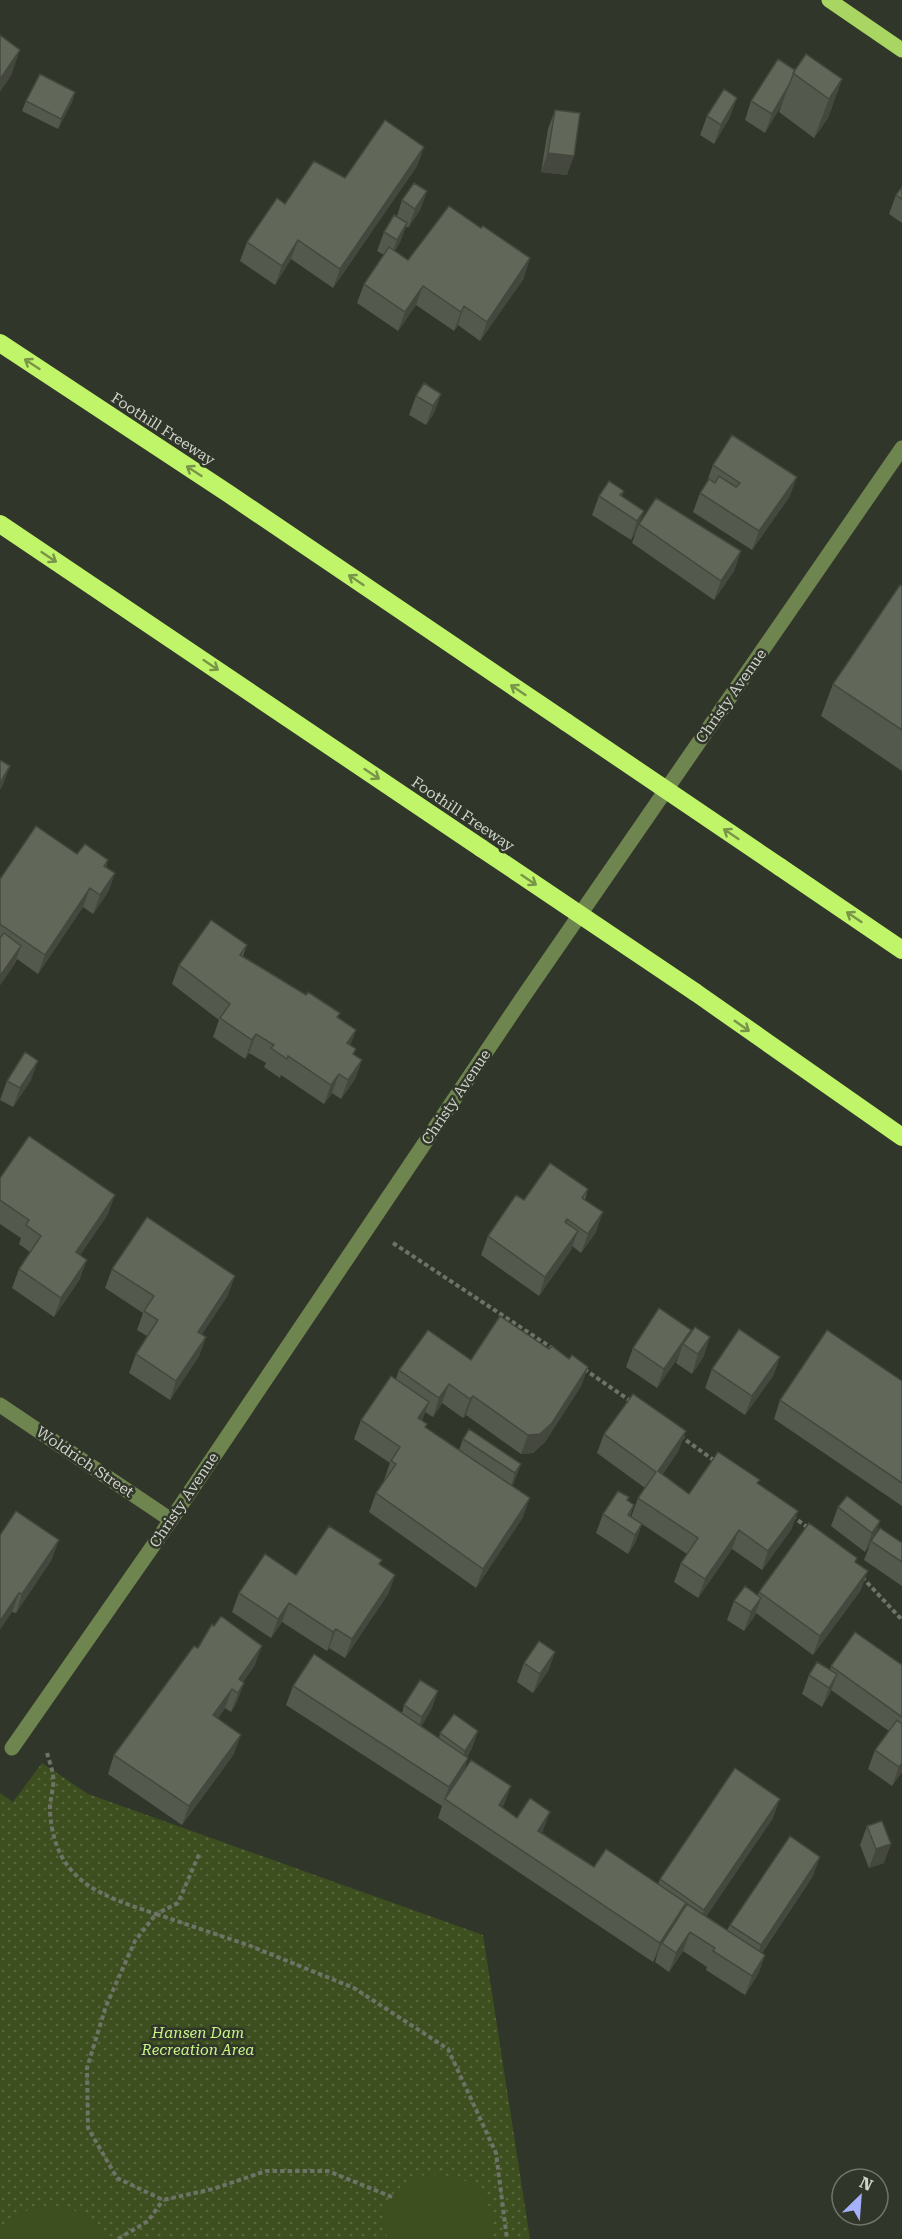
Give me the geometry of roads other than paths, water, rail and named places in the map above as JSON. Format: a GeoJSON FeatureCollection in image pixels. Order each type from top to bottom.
{"type":"FeatureCollection","features":[{"type":"Feature","properties":{"kind":"highway","name":"Foothill Freeway"},"geometry":{"type":"LineString","coordinates":[[0,343],[230,494],[902,950]]}},
{"type":"Feature","properties":{"kind":"highway","name":"Foothill Freeway"},"geometry":{"type":"LineString","coordinates":[[0,524],[694,992],[902,1137]]}},
{"type":"Feature","properties":{"kind":"main road"},"geometry":{"type":"LineString","coordinates":[[829,0],[902,50]]}},
{"type":"Feature","properties":{"kind":"street","name":"Christy Avenue"},"geometry":{"type":"LineString","coordinates":[[12,1748],[171,1520],[515,1009],[902,448]]}},
{"type":"Feature","properties":{"kind":"street","name":"Woldrich Street"},"geometry":{"type":"LineString","coordinates":[[0,1405],[171,1520]]}},
{"type":"Feature","properties":{"kind":"park label","name":"Hansen Dam Recreation Area"},"geometry":{"type":"Point","coordinates":[198,2042]}}]}
